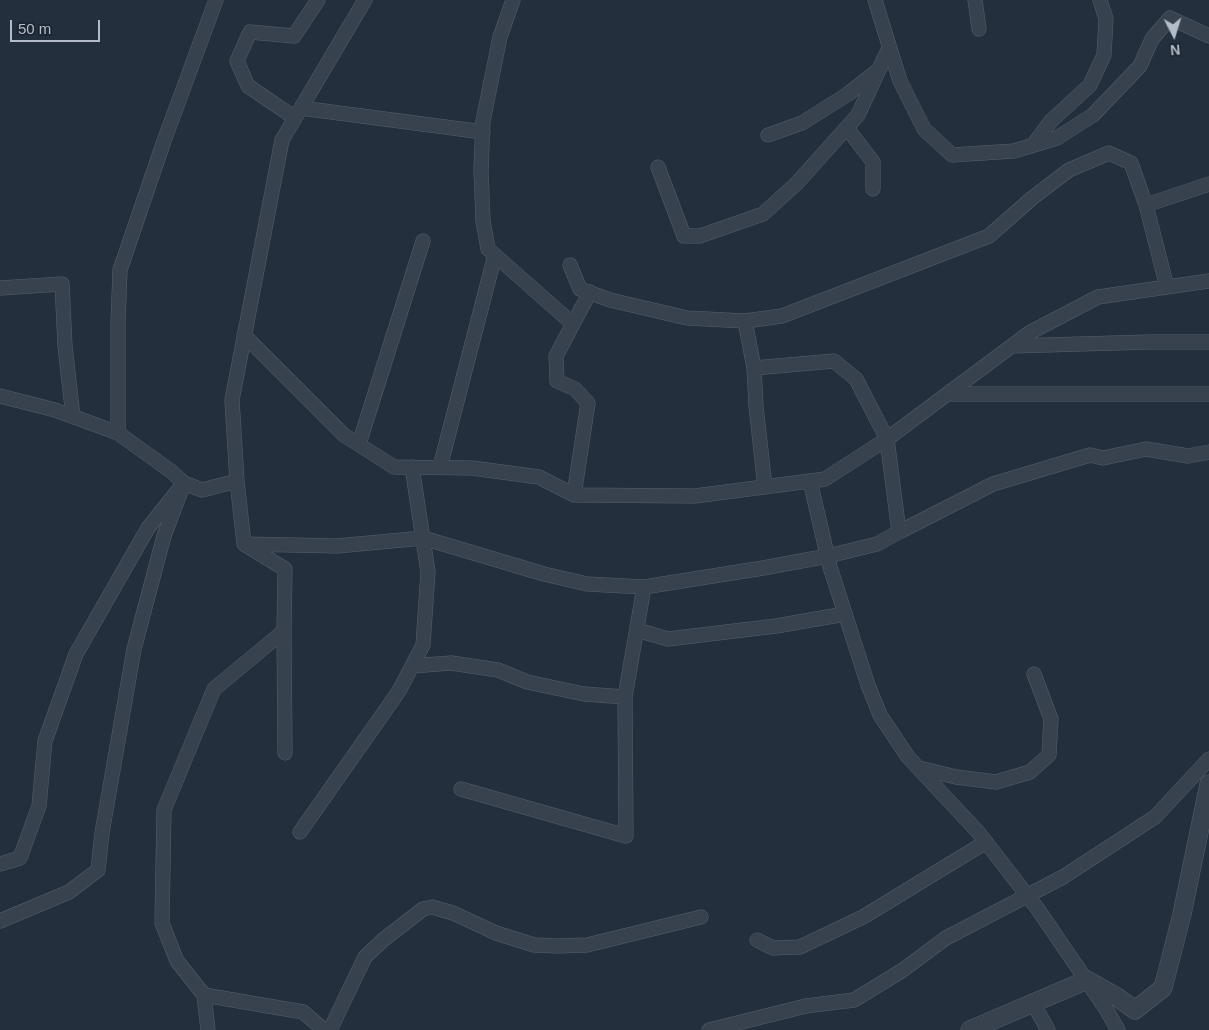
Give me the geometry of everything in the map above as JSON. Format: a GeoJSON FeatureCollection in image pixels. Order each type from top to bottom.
{"type":"FeatureCollection","features":[{"type":"Feature","properties":{"kind":"street"},"geometry":{"type":"LineString","coordinates":[[118,433],[120,270],[164,141],[216,0]]}},
{"type":"Feature","properties":{"kind":"street"},"geometry":{"type":"LineString","coordinates":[[244,544],[237,482],[232,400],[282,140],[365,0]]}},
{"type":"Feature","properties":{"kind":"street"},"geometry":{"type":"LineString","coordinates":[[513,0],[500,37],[483,121],[481,170],[483,221],[488,249],[573,324]]}},
{"type":"Feature","properties":{"kind":"street"},"geometry":{"type":"LineString","coordinates":[[875,0],[900,81],[924,129],[952,155],[1014,151],[1057,138],[1094,115],[1140,66],[1152,39],[1170,18],[1209,36]]}},
{"type":"Feature","properties":{"kind":"street"},"geometry":{"type":"LineString","coordinates":[[975,0],[980,29]]}},
{"type":"Feature","properties":{"kind":"street"},"geometry":{"type":"LineString","coordinates":[[1033,145],[1051,122],[1090,85],[1094,78],[1104,55],[1106,20],[1100,0]]}},
{"type":"Feature","properties":{"kind":"street"},"geometry":{"type":"LineString","coordinates":[[315,1],[294,36],[250,32],[237,61],[248,86],[298,113],[483,132]]}},
{"type":"Feature","properties":{"kind":"street"},"geometry":{"type":"LineString","coordinates":[[658,167],[684,236],[700,236],[764,214],[796,183],[858,115],[889,48]]}},
{"type":"Feature","properties":{"kind":"street"},"geometry":{"type":"LineString","coordinates":[[768,135],[802,123],[848,94],[879,70]]}},
{"type":"Feature","properties":{"kind":"street"},"geometry":{"type":"LineString","coordinates":[[847,128],[873,162],[873,189]]}},
{"type":"Feature","properties":{"kind":"street"},"geometry":{"type":"LineString","coordinates":[[570,266],[580,289],[610,300],[687,318],[745,321],[782,316],[989,236],[1031,199],[1069,170],[1110,153],[1130,163],[1146,204],[1167,287]]}},
{"type":"Feature","properties":{"kind":"street"},"geometry":{"type":"LineString","coordinates":[[1146,204],[1209,184]]}},
{"type":"Feature","properties":{"kind":"street"},"geometry":{"type":"LineString","coordinates":[[360,444],[423,241]]}},
{"type":"Feature","properties":{"kind":"street"},"geometry":{"type":"LineString","coordinates":[[440,467],[495,256]]}},
{"type":"Feature","properties":{"kind":"street"},"geometry":{"type":"LineString","coordinates":[[244,335],[344,435],[394,467],[472,468],[539,477],[574,495],[695,496],[825,479],[887,439],[1029,333],[1098,297],[1209,281]]}},
{"type":"Feature","properties":{"kind":"street"},"geometry":{"type":"LineString","coordinates":[[0,288],[62,284],[65,346],[73,417]]}},
{"type":"Feature","properties":{"kind":"street"},"geometry":{"type":"LineString","coordinates":[[574,495],[588,403],[574,388],[558,381],[556,356],[590,292]]}},
{"type":"Feature","properties":{"kind":"street"},"geometry":{"type":"LineString","coordinates":[[745,321],[754,368],[756,406],[765,487]]}},
{"type":"Feature","properties":{"kind":"street"},"geometry":{"type":"LineString","coordinates":[[1012,346],[1209,342]]}},
{"type":"Feature","properties":{"kind":"street"},"geometry":{"type":"LineString","coordinates":[[754,368],[834,361],[856,379],[887,439],[899,532]]}},
{"type":"Feature","properties":{"kind":"street"},"geometry":{"type":"LineString","coordinates":[[948,394],[1209,394]]}},
{"type":"Feature","properties":{"kind":"street"},"geometry":{"type":"LineString","coordinates":[[0,396],[73,417],[118,433],[172,472],[184,483],[202,490],[237,482]]}},
{"type":"Feature","properties":{"kind":"street"},"geometry":{"type":"LineString","coordinates":[[244,544],[337,546],[423,538],[544,574],[587,584],[644,587],[764,568],[828,556],[877,544],[993,484],[1090,455],[1102,458],[1146,449],[1188,456],[1209,452]]}},
{"type":"Feature","properties":{"kind":"street"},"geometry":{"type":"LineString","coordinates":[[300,832],[399,691],[423,645],[428,572],[412,467]]}},
{"type":"Feature","properties":{"kind":"street"},"geometry":{"type":"LineString","coordinates":[[810,481],[828,556],[845,614],[868,685],[880,715],[908,757],[986,842],[1027,894],[1087,980],[1118,1030]]}},
{"type":"Feature","properties":{"kind":"street"},"geometry":{"type":"LineString","coordinates":[[0,864],[20,858],[39,806],[45,741],[76,654],[148,528],[184,483]]}},
{"type":"Feature","properties":{"kind":"street"},"geometry":{"type":"LineString","coordinates":[[0,921],[69,892],[98,870],[102,833],[134,649],[164,536],[184,483]]}},
{"type":"Feature","properties":{"kind":"street"},"geometry":{"type":"LineString","coordinates":[[244,544],[285,569],[285,753]]}},
{"type":"Feature","properties":{"kind":"street"},"geometry":{"type":"LineString","coordinates":[[461,789],[626,836],[625,697],[644,587]]}},
{"type":"Feature","properties":{"kind":"street"},"geometry":{"type":"LineString","coordinates":[[637,630],[668,639],[776,626],[845,614]]}},
{"type":"Feature","properties":{"kind":"street"},"geometry":{"type":"LineString","coordinates":[[208,1030],[204,995],[177,961],[162,923],[164,810],[214,689],[284,631]]}},
{"type":"Feature","properties":{"kind":"street"},"geometry":{"type":"LineString","coordinates":[[412,666],[451,663],[498,670],[527,682],[584,694],[625,697]]}},
{"type":"Feature","properties":{"kind":"street"},"geometry":{"type":"LineString","coordinates":[[919,768],[996,782],[1030,772],[1049,755],[1051,719],[1034,674]]}},
{"type":"Feature","properties":{"kind":"street"},"geometry":{"type":"LineString","coordinates":[[710,1030],[806,1006],[854,1000],[903,970],[946,938],[1027,894],[1063,877],[1155,817],[1209,759]]}},
{"type":"Feature","properties":{"kind":"street"},"geometry":{"type":"LineString","coordinates":[[1087,980],[1135,1010],[1163,988],[1182,914],[1209,785]]}},
{"type":"Feature","properties":{"kind":"street"},"geometry":{"type":"LineString","coordinates":[[757,940],[773,948],[800,947],[862,918],[986,842]]}},
{"type":"Feature","properties":{"kind":"street"},"geometry":{"type":"LineString","coordinates":[[330,1030],[365,957],[383,940],[423,909],[432,907],[453,913],[496,933],[534,946],[587,945],[701,917]]}},
{"type":"Feature","properties":{"kind":"street"},"geometry":{"type":"LineString","coordinates":[[970,1030],[1087,980]]}},
{"type":"Feature","properties":{"kind":"street"},"geometry":{"type":"LineString","coordinates":[[204,995],[302,1012],[324,1030]]}},
{"type":"Feature","properties":{"kind":"street"},"geometry":{"type":"LineString","coordinates":[[1033,1003],[1048,1030]]}}]}
